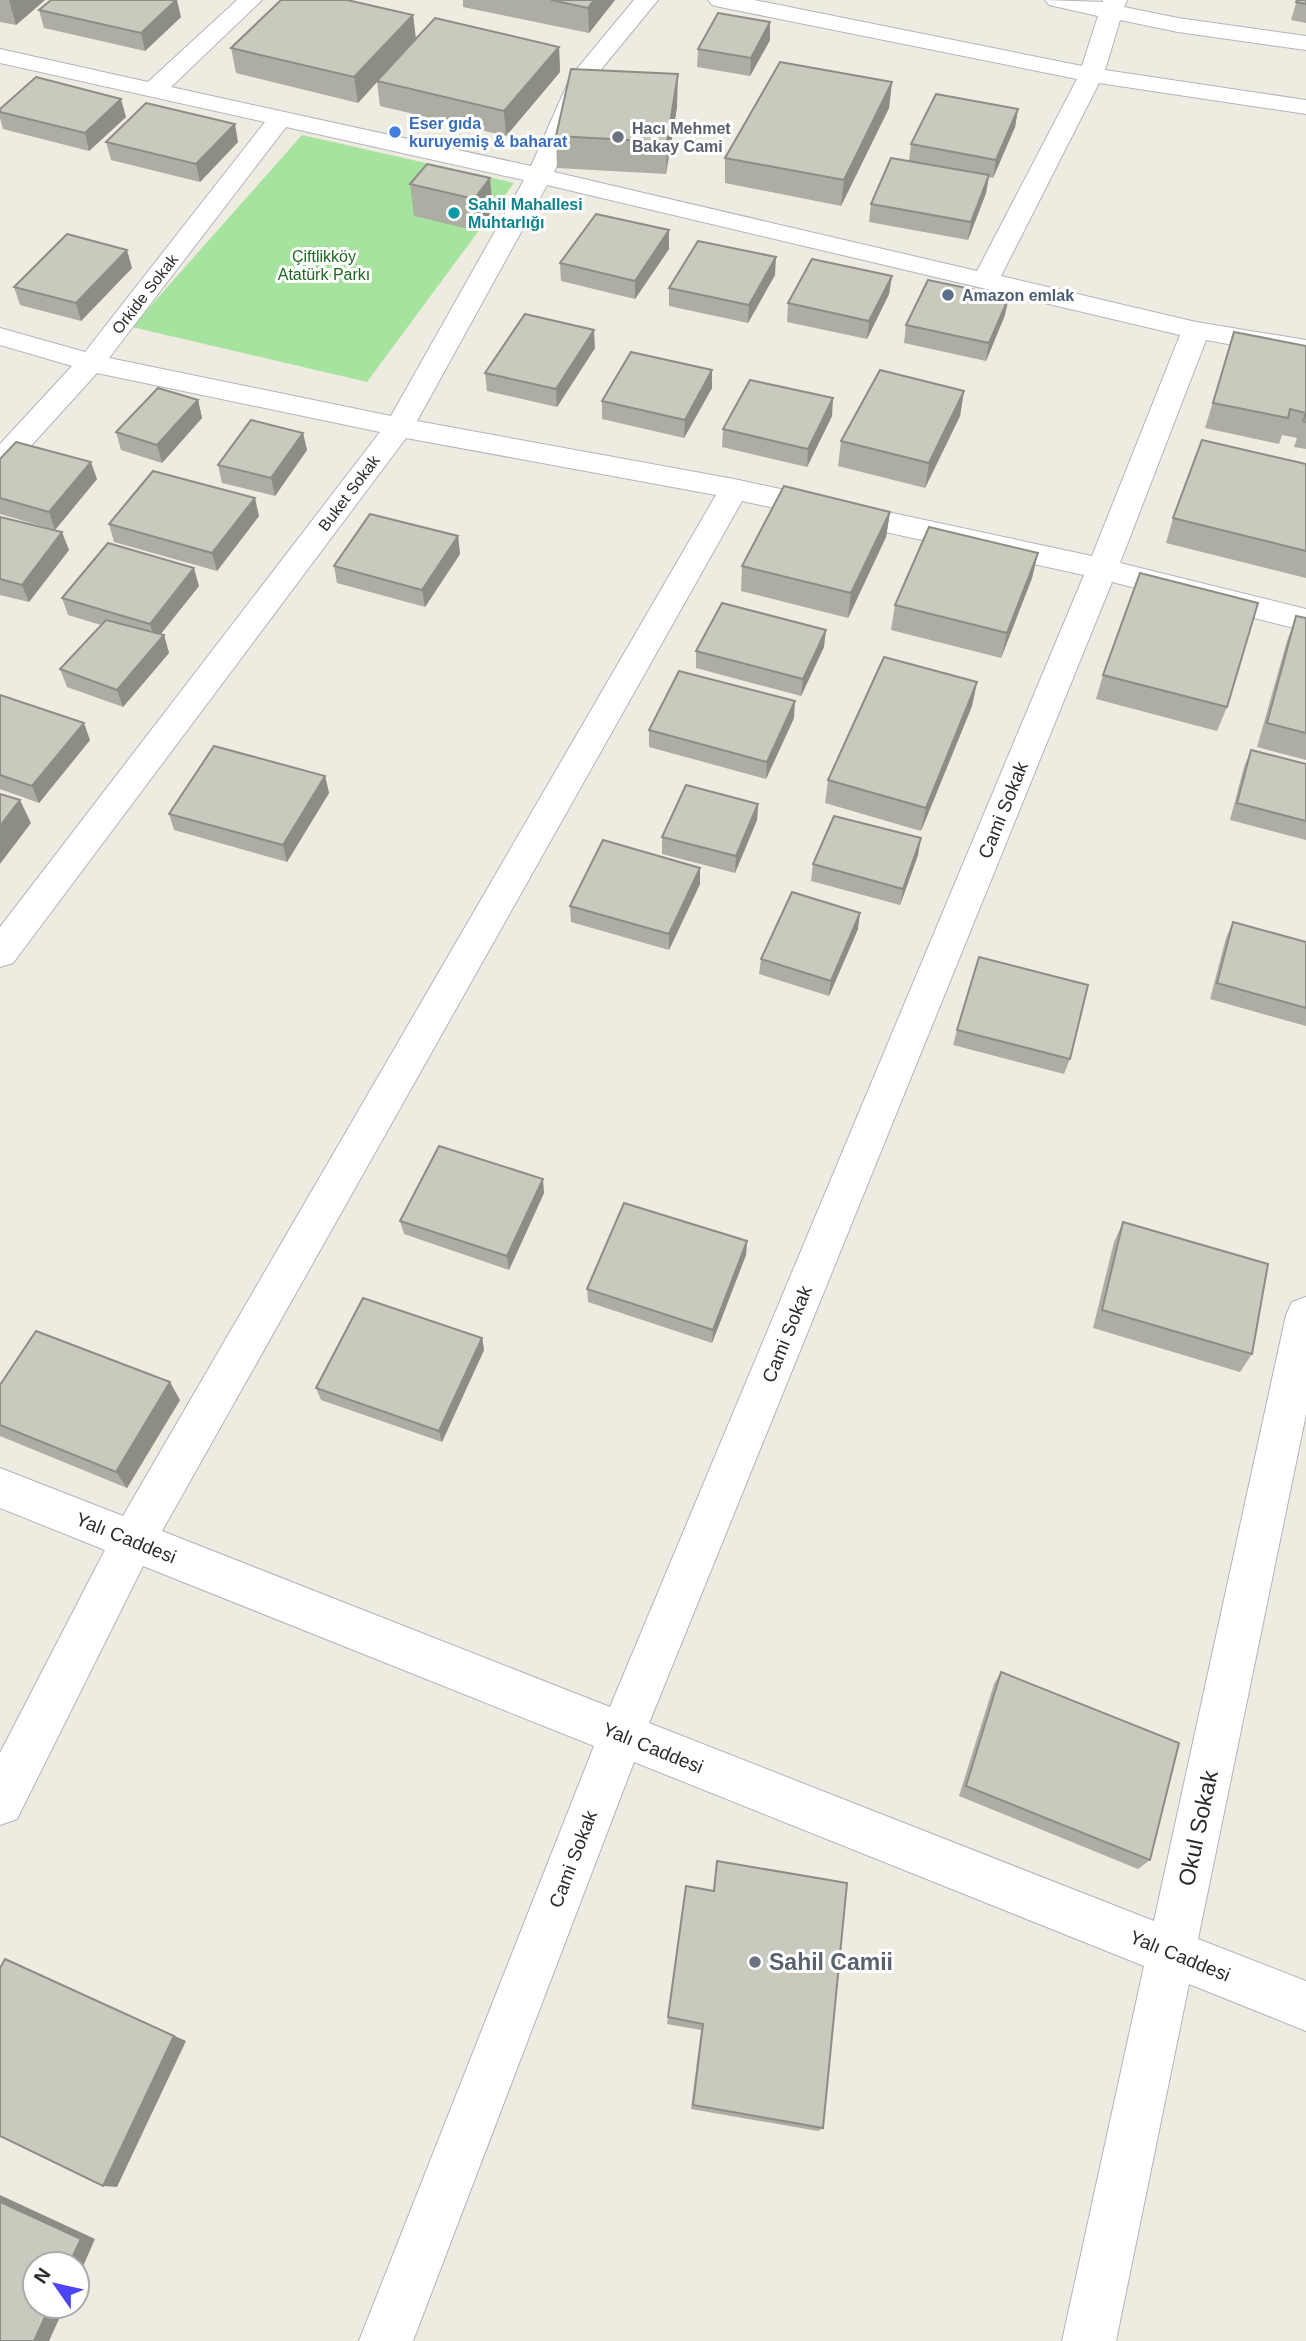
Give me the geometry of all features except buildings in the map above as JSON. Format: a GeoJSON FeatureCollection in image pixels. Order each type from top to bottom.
{"type":"FeatureCollection","features":[{"type":"Feature","properties":{"kind":"street"},"geometry":{"type":"LineString","coordinates":[[153,90],[250,0]]}},
{"type":"Feature","properties":{"kind":"street","name":"Buket Sokak"},"geometry":{"type":"LineString","coordinates":[[0,953],[399,428],[539,176],[583,76],[646,0]]}},
{"type":"Feature","properties":{"kind":"street"},"geometry":{"type":"LineString","coordinates":[[720,0],[1091,75],[1306,107]]}},
{"type":"Feature","properties":{"kind":"street"},"geometry":{"type":"LineString","coordinates":[[1057,0],[1113,6],[1178,25],[1306,43]]}},
{"type":"Feature","properties":{"kind":"street"},"geometry":{"type":"LineString","coordinates":[[985,282],[1091,75],[1113,6]]}},
{"type":"Feature","properties":{"kind":"street"},"geometry":{"type":"LineString","coordinates":[[12,65],[153,90],[539,176],[1196,330],[1306,349]]}},
{"type":"Feature","properties":{"kind":"street","name":"Orkide Sokak"},"geometry":{"type":"LineString","coordinates":[[0,462],[91,363],[280,119]]}},
{"type":"Feature","properties":{"kind":"street","name":"Cami Sokak"},"geometry":{"type":"LineString","coordinates":[[386,2341],[621,1735],[1102,569],[1196,330]]}},
{"type":"Feature","properties":{"kind":"street"},"geometry":{"type":"LineString","coordinates":[[0,335],[91,363],[399,428],[734,489],[1102,569],[1306,620]]}},
{"type":"Feature","properties":{"kind":"street"},"geometry":{"type":"LineString","coordinates":[[0,1802],[133,1540],[734,489]]}},
{"type":"Feature","properties":{"kind":"street","name":"Okul Sokak"},"geometry":{"type":"LineString","coordinates":[[1089,2341],[1306,1315]]}},
{"type":"Feature","properties":{"kind":"street","name":"Yalı Caddesi"},"geometry":{"type":"LineString","coordinates":[[0,1488],[1306,2006]]}},
{"type":"Feature","properties":{"kind":"green space","name":"Çiftlikköy Atatürk Parkı"},"geometry":{"type":"Polygon","coordinates":[[[302,135],[514,183],[367,382],[132,327],[302,135]]]}},
{"type":"Feature","properties":{"kind":"place","name":"Eser gıda kuruyemiş & baharat"},"geometry":{"type":"Point","coordinates":[395,132]}},
{"type":"Feature","properties":{"kind":"place","name":"Hacı Mehmet Bakay Cami"},"geometry":{"type":"Point","coordinates":[618,137]}},
{"type":"Feature","properties":{"kind":"place","name":"Sahil Mahallesi Muhtarlığı"},"geometry":{"type":"Point","coordinates":[454,213]}},
{"type":"Feature","properties":{"kind":"place","name":"Amazon emlak"},"geometry":{"type":"Point","coordinates":[948,295]}},
{"type":"Feature","properties":{"kind":"place","name":"Sahil Camii"},"geometry":{"type":"Point","coordinates":[755,1962]}}]}
